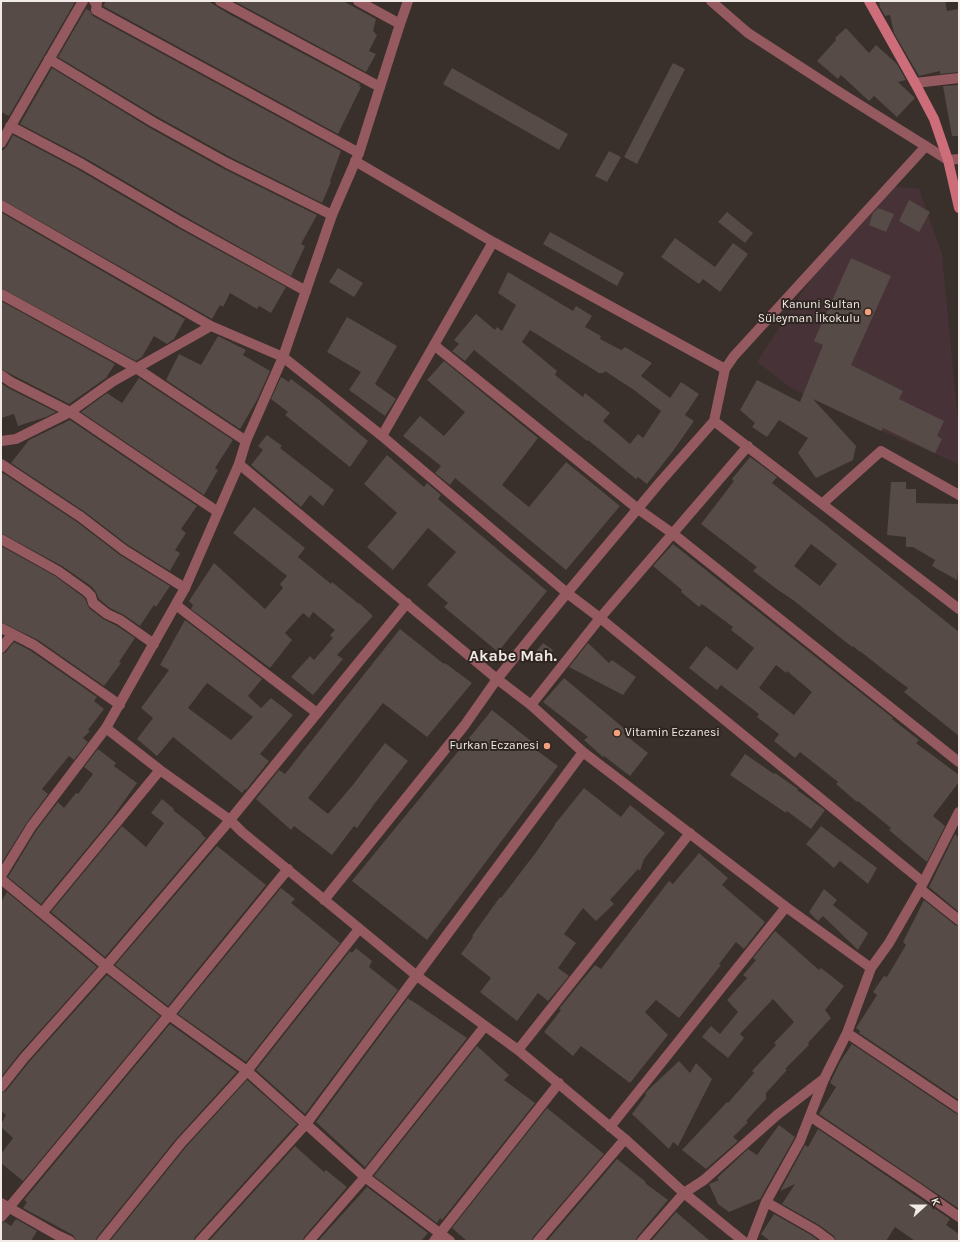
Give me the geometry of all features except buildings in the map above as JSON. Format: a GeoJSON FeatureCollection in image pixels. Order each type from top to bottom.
{"type":"FeatureCollection","features":[{"type":"Feature","properties":{"kind":"main road"},"geometry":{"type":"LineString","coordinates":[[868,1],[934,119],[948,160],[959,208]]}},
{"type":"Feature","properties":{"kind":"street"},"geometry":{"type":"LineString","coordinates":[[1,143],[82,1]]}},
{"type":"Feature","properties":{"kind":"street"},"geometry":{"type":"LineString","coordinates":[[220,1],[380,87]]}},
{"type":"Feature","properties":{"kind":"street"},"geometry":{"type":"LineString","coordinates":[[358,1],[372,5],[400,24]]}},
{"type":"Feature","properties":{"kind":"street"},"geometry":{"type":"LineString","coordinates":[[408,1],[357,157],[332,216],[283,357],[246,441],[239,464],[185,588],[106,728],[31,827],[1,878],[106,966],[169,1016],[247,1071],[365,1177],[437,1237],[450,1241]]}},
{"type":"Feature","properties":{"kind":"street"},"geometry":{"type":"LineString","coordinates":[[711,1],[748,33],[836,90],[948,160],[959,158]]}},
{"type":"Feature","properties":{"kind":"street"},"geometry":{"type":"LineString","coordinates":[[96,2],[96,10],[357,157],[494,242],[725,369]]}},
{"type":"Feature","properties":{"kind":"street"},"geometry":{"type":"LineString","coordinates":[[49,59],[153,122],[214,156],[332,216]]}},
{"type":"Feature","properties":{"kind":"street"},"geometry":{"type":"LineString","coordinates":[[915,83],[959,78]]}},
{"type":"Feature","properties":{"kind":"street"},"geometry":{"type":"LineString","coordinates":[[10,126],[82,164],[181,222],[306,291]]}},
{"type":"Feature","properties":{"kind":"street"},"geometry":{"type":"LineString","coordinates":[[324,900],[464,726],[497,679],[566,593],[661,480],[714,421],[725,369],[734,356],[926,146]]}},
{"type":"Feature","properties":{"kind":"street"},"geometry":{"type":"LineString","coordinates":[[1,205],[211,326],[283,357],[382,436],[566,593],[600,618],[921,885],[959,920]]}},
{"type":"Feature","properties":{"kind":"street"},"geometry":{"type":"LineString","coordinates":[[382,436],[494,242]]}},
{"type":"Feature","properties":{"kind":"street"},"geometry":{"type":"LineString","coordinates":[[1,294],[136,368],[246,441]]}},
{"type":"Feature","properties":{"kind":"street"},"geometry":{"type":"LineString","coordinates":[[1,441],[16,439],[70,412],[112,382],[211,326]]}},
{"type":"Feature","properties":{"kind":"street"},"geometry":{"type":"LineString","coordinates":[[434,344],[638,509],[672,533],[959,762]]}},
{"type":"Feature","properties":{"kind":"street"},"geometry":{"type":"LineString","coordinates":[[1,375],[11,382],[70,412],[218,512]]}},
{"type":"Feature","properties":{"kind":"street"},"geometry":{"type":"LineString","coordinates":[[714,421],[959,609]]}},
{"type":"Feature","properties":{"kind":"street"},"geometry":{"type":"LineString","coordinates":[[531,705],[600,618],[748,446]]}},
{"type":"Feature","properties":{"kind":"street"},"geometry":{"type":"LineString","coordinates":[[822,504],[881,451],[959,496]]}},
{"type":"Feature","properties":{"kind":"street"},"geometry":{"type":"LineString","coordinates":[[1,464],[81,517],[124,550],[185,588]]}},
{"type":"Feature","properties":{"kind":"street"},"geometry":{"type":"LineString","coordinates":[[239,464],[497,679],[531,705],[583,752],[786,907],[871,968]]}},
{"type":"Feature","properties":{"kind":"street"},"geometry":{"type":"LineString","coordinates":[[1,539],[58,571],[86,591],[91,596],[93,603],[107,614],[120,620],[154,644]]}},
{"type":"Feature","properties":{"kind":"street"},"geometry":{"type":"LineString","coordinates":[[1,1087],[24,1058],[106,966],[230,820],[407,603]]}},
{"type":"Feature","properties":{"kind":"street"},"geometry":{"type":"LineString","coordinates":[[176,605],[317,713]]}},
{"type":"Feature","properties":{"kind":"street"},"geometry":{"type":"LineString","coordinates":[[1,628],[34,645],[120,705]]}},
{"type":"Feature","properties":{"kind":"street"},"geometry":{"type":"LineString","coordinates":[[1,648],[12,634]]}},
{"type":"Feature","properties":{"kind":"street"},"geometry":{"type":"LineString","coordinates":[[106,728],[160,770],[230,820],[242,832],[417,976],[518,1050],[559,1083],[625,1139],[684,1193],[743,1241]]}},
{"type":"Feature","properties":{"kind":"street"},"geometry":{"type":"LineString","coordinates":[[200,1241],[306,1124],[583,752]]}},
{"type":"Feature","properties":{"kind":"street"},"geometry":{"type":"LineString","coordinates":[[42,913],[160,770]]}},
{"type":"Feature","properties":{"kind":"street"},"geometry":{"type":"LineString","coordinates":[[750,1241],[766,1202],[800,1141],[825,1077],[847,1033],[871,968],[889,943],[959,812]]}},
{"type":"Feature","properties":{"kind":"street"},"geometry":{"type":"LineString","coordinates":[[518,1050],[690,833]]}},
{"type":"Feature","properties":{"kind":"street"},"geometry":{"type":"LineString","coordinates":[[1,1217],[4,1206],[169,1016],[288,869]]}},
{"type":"Feature","properties":{"kind":"street"},"geometry":{"type":"LineString","coordinates":[[610,1127],[786,907]]}},
{"type":"Feature","properties":{"kind":"street"},"geometry":{"type":"LineString","coordinates":[[102,1241],[181,1143],[247,1071],[359,929]]}},
{"type":"Feature","properties":{"kind":"street"},"geometry":{"type":"LineString","coordinates":[[309,1241],[365,1177],[485,1026]]}},
{"type":"Feature","properties":{"kind":"street"},"geometry":{"type":"LineString","coordinates":[[847,1033],[959,1108]]}},
{"type":"Feature","properties":{"kind":"street"},"geometry":{"type":"LineString","coordinates":[[642,1241],[684,1193],[704,1180],[777,1115],[825,1077]]}},
{"type":"Feature","properties":{"kind":"street"},"geometry":{"type":"LineString","coordinates":[[437,1237],[559,1083]]}},
{"type":"Feature","properties":{"kind":"street"},"geometry":{"type":"LineString","coordinates":[[810,1116],[919,1188],[959,1217]]}},
{"type":"Feature","properties":{"kind":"street"},"geometry":{"type":"LineString","coordinates":[[538,1241],[625,1139]]}},
{"type":"Feature","properties":{"kind":"street"},"geometry":{"type":"LineString","coordinates":[[766,1202],[815,1230],[830,1241]]}},
{"type":"Feature","properties":{"kind":"street"},"geometry":{"type":"LineString","coordinates":[[4,1206],[55,1238],[70,1241]]}},
{"type":"Feature","properties":{"kind":"shaded area","name":"Kanuni Sultan Süleyman İlkokulu"},"geometry":{"type":"Polygon","coordinates":[[[894,186],[919,189],[942,254],[959,432],[959,464],[863,423],[791,388],[757,362],[821,263],[894,186]]]}},
{"type":"Feature","properties":{"kind":"place","name":"Kanuni Sultan Süleyman İlkokulu"},"geometry":{"type":"Point","coordinates":[868,312]}},
{"type":"Feature","properties":{"kind":"place","name":"Vitamin Eczanesi"},"geometry":{"type":"Point","coordinates":[617,733]}},
{"type":"Feature","properties":{"kind":"place","name":"Furkan Eczanesi"},"geometry":{"type":"Point","coordinates":[547,746]}},
{"type":"Feature","properties":{"kind":"district","name":"Akabe Mah."},"geometry":{"type":"Point","coordinates":[513,656]}}]}
